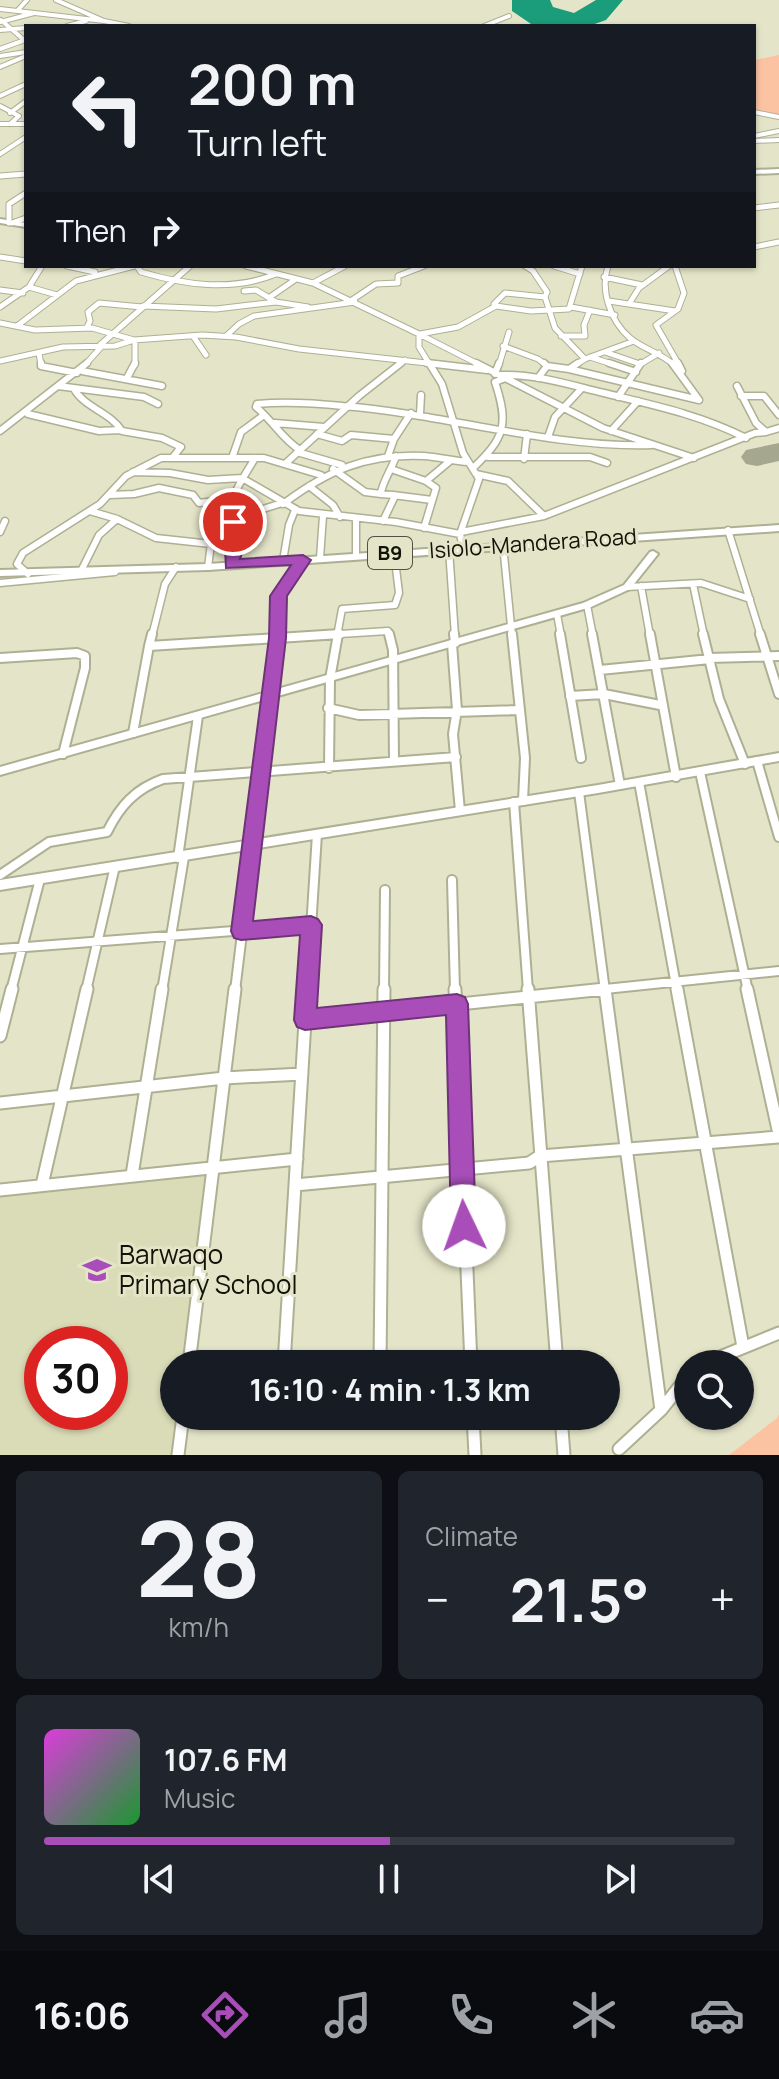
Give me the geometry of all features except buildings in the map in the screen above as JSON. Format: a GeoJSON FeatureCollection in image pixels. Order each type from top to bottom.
{"type":"FeatureCollection","features":[{"type":"Feature","properties":{"kind":"highway","name":"Isiolo-Mandera Road"},"geometry":{"type":"LineString","coordinates":[[0,573],[208,567],[394,552],[779,529]]}},
{"type":"Feature","properties":{"kind":"main road"},"geometry":{"type":"LineString","coordinates":[[756,172],[779,171]]}},
{"type":"Feature","properties":{"kind":"main road"},"geometry":{"type":"LineString","coordinates":[[0,221],[24,225]]}},
{"type":"Feature","properties":{"kind":"main road"},"geometry":{"type":"LineString","coordinates":[[0,771],[587,605],[627,587],[653,554]]}},
{"type":"Feature","properties":{"kind":"main road"},"geometry":{"type":"LineString","coordinates":[[0,885],[676,777],[779,757]]}},
{"type":"Feature","properties":{"kind":"street"},"geometry":{"type":"LineString","coordinates":[[18,10],[27,0]]}},
{"type":"Feature","properties":{"kind":"street"},"geometry":{"type":"LineString","coordinates":[[56,0],[104,21]]}},
{"type":"Feature","properties":{"kind":"street"},"geometry":{"type":"LineString","coordinates":[[0,9],[118,24]]}},
{"type":"Feature","properties":{"kind":"street"},"geometry":{"type":"LineString","coordinates":[[1,21],[38,12]]}},
{"type":"Feature","properties":{"kind":"street"},"geometry":{"type":"LineString","coordinates":[[489,24],[509,16]]}},
{"type":"Feature","properties":{"kind":"street"},"geometry":{"type":"LineString","coordinates":[[76,24],[94,20]]}},
{"type":"Feature","properties":{"kind":"street"},"geometry":{"type":"LineString","coordinates":[[1,21],[24,39]]}},
{"type":"Feature","properties":{"kind":"street"},"geometry":{"type":"LineString","coordinates":[[0,30],[24,28]]}},
{"type":"Feature","properties":{"kind":"street"},"geometry":{"type":"LineString","coordinates":[[8,47],[24,40]]}},
{"type":"Feature","properties":{"kind":"street"},"geometry":{"type":"LineString","coordinates":[[0,47],[24,52]]}},
{"type":"Feature","properties":{"kind":"street"},"geometry":{"type":"LineString","coordinates":[[0,56],[24,53]]}},
{"type":"Feature","properties":{"kind":"street"},"geometry":{"type":"LineString","coordinates":[[0,67],[24,54]]}},
{"type":"Feature","properties":{"kind":"street"},"geometry":{"type":"LineString","coordinates":[[0,96],[24,85]]}},
{"type":"Feature","properties":{"kind":"street"},"geometry":{"type":"LineString","coordinates":[[17,89],[24,91]]}},
{"type":"Feature","properties":{"kind":"street"},"geometry":{"type":"LineString","coordinates":[[6,124],[11,112],[24,102]]}},
{"type":"Feature","properties":{"kind":"street"},"geometry":{"type":"LineString","coordinates":[[0,106],[18,116]]}},
{"type":"Feature","properties":{"kind":"street"},"geometry":{"type":"LineString","coordinates":[[6,124],[24,111]]}},
{"type":"Feature","properties":{"kind":"street"},"geometry":{"type":"LineString","coordinates":[[756,112],[779,117]]}},
{"type":"Feature","properties":{"kind":"street"},"geometry":{"type":"LineString","coordinates":[[756,137],[779,131]]}},
{"type":"Feature","properties":{"kind":"street"},"geometry":{"type":"LineString","coordinates":[[0,154],[24,138]]}},
{"type":"Feature","properties":{"kind":"street"},"geometry":{"type":"LineString","coordinates":[[756,138],[779,140]]}},
{"type":"Feature","properties":{"kind":"street"},"geometry":{"type":"LineString","coordinates":[[0,176],[24,174]]}},
{"type":"Feature","properties":{"kind":"street"},"geometry":{"type":"LineString","coordinates":[[0,200],[11,202],[24,195]]}},
{"type":"Feature","properties":{"kind":"street"},"geometry":{"type":"LineString","coordinates":[[11,202],[12,223]]}},
{"type":"Feature","properties":{"kind":"street"},"geometry":{"type":"LineString","coordinates":[[756,208],[779,205]]}},
{"type":"Feature","properties":{"kind":"street"},"geometry":{"type":"LineString","coordinates":[[0,228],[24,219]]}},
{"type":"Feature","properties":{"kind":"street"},"geometry":{"type":"LineString","coordinates":[[756,247],[779,245]]}},
{"type":"Feature","properties":{"kind":"street"},"geometry":{"type":"LineString","coordinates":[[0,257],[24,261]]}},
{"type":"Feature","properties":{"kind":"street"},"geometry":{"type":"LineString","coordinates":[[0,307],[23,293],[41,268]]}},
{"type":"Feature","properties":{"kind":"street"},"geometry":{"type":"LineString","coordinates":[[77,268],[103,273]]}},
{"type":"Feature","properties":{"kind":"street"},"geometry":{"type":"LineString","coordinates":[[17,326],[80,279],[127,268]]}},
{"type":"Feature","properties":{"kind":"street"},"geometry":{"type":"LineString","coordinates":[[138,268],[141,272],[172,281],[253,283],[276,273]]}},
{"type":"Feature","properties":{"kind":"street"},"geometry":{"type":"LineString","coordinates":[[0,431],[80,372],[114,333],[188,268]]}},
{"type":"Feature","properties":{"kind":"street"},"geometry":{"type":"LineString","coordinates":[[255,268],[313,283],[611,431],[695,458]]}},
{"type":"Feature","properties":{"kind":"street"},"geometry":{"type":"LineString","coordinates":[[313,283],[341,268]]}},
{"type":"Feature","properties":{"kind":"street"},"geometry":{"type":"LineString","coordinates":[[87,327],[90,321],[88,312],[99,303],[216,309],[276,302],[337,307],[354,301],[376,284],[398,283],[398,276],[419,268]]}},
{"type":"Feature","properties":{"kind":"street"},"geometry":{"type":"LineString","coordinates":[[527,268],[547,292],[545,297],[552,321],[561,336],[588,358],[636,372]]}},
{"type":"Feature","properties":{"kind":"street"},"geometry":{"type":"LineString","coordinates":[[560,268],[580,274]]}},
{"type":"Feature","properties":{"kind":"street"},"geometry":{"type":"LineString","coordinates":[[419,334],[458,327],[496,306],[568,310],[582,268]]}},
{"type":"Feature","properties":{"kind":"street"},"geometry":{"type":"LineString","coordinates":[[607,268],[604,277],[609,301],[624,332],[634,341],[659,353],[683,373]]}},
{"type":"Feature","properties":{"kind":"street"},"geometry":{"type":"LineString","coordinates":[[629,304],[634,292],[669,268]]}},
{"type":"Feature","properties":{"kind":"street"},"geometry":{"type":"LineString","coordinates":[[503,346],[538,359],[547,366],[699,400],[656,325],[675,311],[684,293],[673,268]]}},
{"type":"Feature","properties":{"kind":"street"},"geometry":{"type":"LineString","coordinates":[[604,277],[643,285]]}},
{"type":"Feature","properties":{"kind":"street"},"geometry":{"type":"LineString","coordinates":[[270,297],[296,279]]}},
{"type":"Feature","properties":{"kind":"street"},"geometry":{"type":"LineString","coordinates":[[29,287],[57,295]]}},
{"type":"Feature","properties":{"kind":"street"},"geometry":{"type":"LineString","coordinates":[[0,290],[23,293]]}},
{"type":"Feature","properties":{"kind":"street"},"geometry":{"type":"LineString","coordinates":[[244,291],[256,290],[276,302]]}},
{"type":"Feature","properties":{"kind":"street"},"geometry":{"type":"LineString","coordinates":[[496,306],[494,304],[505,293],[545,297]]}},
{"type":"Feature","properties":{"kind":"street"},"geometry":{"type":"LineString","coordinates":[[609,301],[675,311]]}},
{"type":"Feature","properties":{"kind":"street"},"geometry":{"type":"LineString","coordinates":[[226,336],[242,320],[308,307]]}},
{"type":"Feature","properties":{"kind":"street"},"geometry":{"type":"LineString","coordinates":[[571,307],[615,315]]}},
{"type":"Feature","properties":{"kind":"street"},"geometry":{"type":"LineString","coordinates":[[561,336],[585,336],[584,325],[590,310]]}},
{"type":"Feature","properties":{"kind":"street"},"geometry":{"type":"LineString","coordinates":[[0,323],[35,330],[87,327],[134,341]]}},
{"type":"Feature","properties":{"kind":"street"},"geometry":{"type":"LineString","coordinates":[[473,468],[488,457],[502,430],[506,413],[495,382],[499,376],[503,340],[509,332]]}},
{"type":"Feature","properties":{"kind":"street"},"geometry":{"type":"LineString","coordinates":[[419,334],[419,347],[442,384],[478,486],[460,533],[463,548]]}},
{"type":"Feature","properties":{"kind":"street"},"geometry":{"type":"LineString","coordinates":[[193,336],[206,355]]}},
{"type":"Feature","properties":{"kind":"street"},"geometry":{"type":"LineString","coordinates":[[0,361],[71,346],[226,336],[274,346],[487,370]]}},
{"type":"Feature","properties":{"kind":"street"},"geometry":{"type":"LineString","coordinates":[[127,378],[135,367],[134,341]]}},
{"type":"Feature","properties":{"kind":"street"},"geometry":{"type":"LineString","coordinates":[[569,369],[588,358],[634,341]]}},
{"type":"Feature","properties":{"kind":"street"},"geometry":{"type":"LineString","coordinates":[[605,352],[640,364]]}},
{"type":"Feature","properties":{"kind":"street"},"geometry":{"type":"LineString","coordinates":[[39,353],[41,366],[162,386]]}},
{"type":"Feature","properties":{"kind":"street"},"geometry":{"type":"LineString","coordinates":[[618,397],[640,364],[659,353]]}},
{"type":"Feature","properties":{"kind":"street"},"geometry":{"type":"LineString","coordinates":[[286,463],[405,360]]}},
{"type":"Feature","properties":{"kind":"street"},"geometry":{"type":"LineString","coordinates":[[538,378],[547,366]]}},
{"type":"Feature","properties":{"kind":"street"},"geometry":{"type":"LineString","coordinates":[[499,376],[538,378],[638,401],[721,424],[746,438]]}},
{"type":"Feature","properties":{"kind":"street"},"geometry":{"type":"LineString","coordinates":[[58,386],[144,397],[158,404]]}},
{"type":"Feature","properties":{"kind":"street"},"geometry":{"type":"LineString","coordinates":[[737,386],[756,423],[766,432]]}},
{"type":"Feature","properties":{"kind":"street"},"geometry":{"type":"LineString","coordinates":[[548,437],[550,425],[582,388]]}},
{"type":"Feature","properties":{"kind":"street"},"geometry":{"type":"LineString","coordinates":[[74,389],[79,398],[110,416],[121,430]]}},
{"type":"Feature","properties":{"kind":"street"},"geometry":{"type":"LineString","coordinates":[[420,414],[421,395]]}},
{"type":"Feature","properties":{"kind":"street"},"geometry":{"type":"LineString","coordinates":[[668,409],[681,396]]}},
{"type":"Feature","properties":{"kind":"street"},"geometry":{"type":"LineString","coordinates":[[741,396],[764,396],[779,415]]}},
{"type":"Feature","properties":{"kind":"street"},"geometry":{"type":"LineString","coordinates":[[611,431],[638,401]]}},
{"type":"Feature","properties":{"kind":"street"},"geometry":{"type":"LineString","coordinates":[[344,465],[298,451],[289,444],[275,423],[256,407],[257,404],[349,406],[420,414],[502,430],[609,445],[652,445]]}},
{"type":"Feature","properties":{"kind":"street"},"geometry":{"type":"LineString","coordinates":[[381,494],[381,486],[391,469],[394,439],[411,413]]}},
{"type":"Feature","properties":{"kind":"street"},"geometry":{"type":"LineString","coordinates":[[27,414],[79,424],[100,433],[121,430],[162,438],[181,447],[173,457]]}},
{"type":"Feature","properties":{"kind":"street"},"geometry":{"type":"LineString","coordinates":[[232,458],[241,432],[264,415]]}},
{"type":"Feature","properties":{"kind":"street"},"geometry":{"type":"LineString","coordinates":[[275,423],[324,427]]}},
{"type":"Feature","properties":{"kind":"street"},"geometry":{"type":"LineString","coordinates":[[132,472],[170,473],[208,480],[242,478],[295,510],[460,533],[496,523],[544,516],[755,433],[779,428]]}},
{"type":"Feature","properties":{"kind":"street"},"geometry":{"type":"LineString","coordinates":[[317,434],[341,441],[351,435],[394,439]]}},
{"type":"Feature","properties":{"kind":"street"},"geometry":{"type":"LineString","coordinates":[[524,459],[527,434]]}},
{"type":"Feature","properties":{"kind":"street"},"geometry":{"type":"LineString","coordinates":[[229,512],[249,509],[257,512],[282,504],[321,475],[374,455],[425,456],[473,468],[508,481],[544,516]]}},
{"type":"Feature","properties":{"kind":"street"},"geometry":{"type":"LineString","coordinates":[[28,574],[17,564],[23,553],[90,511],[110,495],[120,480],[145,464],[173,457],[255,458],[286,463],[321,475]]}},
{"type":"Feature","properties":{"kind":"street"},"geometry":{"type":"LineString","coordinates":[[488,457],[590,457],[607,463]]}},
{"type":"Feature","properties":{"kind":"street"},"geometry":{"type":"LineString","coordinates":[[227,537],[233,526],[229,512],[231,499],[255,458]]}},
{"type":"Feature","properties":{"kind":"street"},"geometry":{"type":"LineString","coordinates":[[426,481],[450,461]]}},
{"type":"Feature","properties":{"kind":"street"},"geometry":{"type":"LineString","coordinates":[[333,469],[365,492],[432,500]]}},
{"type":"Feature","properties":{"kind":"street"},"geometry":{"type":"LineString","coordinates":[[391,469],[426,481],[437,490],[424,528]]}},
{"type":"Feature","properties":{"kind":"street"},"geometry":{"type":"LineString","coordinates":[[309,486],[333,505],[340,517]]}},
{"type":"Feature","properties":{"kind":"street"},"geometry":{"type":"LineString","coordinates":[[110,495],[140,494],[159,488],[193,495],[199,503],[231,499]]}},
{"type":"Feature","properties":{"kind":"street"},"geometry":{"type":"LineString","coordinates":[[383,521],[394,500],[393,495]]}},
{"type":"Feature","properties":{"kind":"street"},"geometry":{"type":"LineString","coordinates":[[283,561],[289,525],[295,510]]}},
{"type":"Feature","properties":{"kind":"street"},"geometry":{"type":"LineString","coordinates":[[90,511],[117,519],[156,538],[211,544]]}},
{"type":"Feature","properties":{"kind":"street"},"geometry":{"type":"LineString","coordinates":[[232,565],[233,548],[253,523],[257,512]]}},
{"type":"Feature","properties":{"kind":"street"},"geometry":{"type":"LineString","coordinates":[[320,558],[323,516]]}},
{"type":"Feature","properties":{"kind":"street"},"geometry":{"type":"LineString","coordinates":[[80,573],[99,535],[117,519]]}},
{"type":"Feature","properties":{"kind":"street"},"geometry":{"type":"LineString","coordinates":[[356,519],[356,556]]}},
{"type":"Feature","properties":{"kind":"street"},"geometry":{"type":"LineString","coordinates":[[0,532],[5,521]]}},
{"type":"Feature","properties":{"kind":"street"},"geometry":{"type":"LineString","coordinates":[[728,530],[779,694]]}},
{"type":"Feature","properties":{"kind":"street"},"geometry":{"type":"LineString","coordinates":[[208,567],[211,544],[227,537],[238,541]]}},
{"type":"Feature","properties":{"kind":"street"},"geometry":{"type":"LineString","coordinates":[[503,545],[508,566],[510,628],[525,758],[518,801],[540,1156],[556,1350]]}},
{"type":"Feature","properties":{"kind":"street"},"geometry":{"type":"LineString","coordinates":[[449,549],[457,710],[453,734],[460,811]]}},
{"type":"Feature","properties":{"kind":"street"},"geometry":{"type":"LineString","coordinates":[[329,768],[330,679],[342,609],[395,605],[399,593],[394,552]]}},
{"type":"Feature","properties":{"kind":"street"},"geometry":{"type":"LineString","coordinates":[[191,1350],[278,638],[279,596],[303,560]]}},
{"type":"Feature","properties":{"kind":"street"},"geometry":{"type":"LineString","coordinates":[[133,733],[149,646],[165,584],[176,567]]}},
{"type":"Feature","properties":{"kind":"street"},"geometry":{"type":"LineString","coordinates":[[0,583],[118,571]]}},
{"type":"Feature","properties":{"kind":"street"},"geometry":{"type":"LineString","coordinates":[[693,584],[729,733],[751,763],[779,837]]}},
{"type":"Feature","properties":{"kind":"street"},"geometry":{"type":"LineString","coordinates":[[627,587],[709,584],[750,599]]}},
{"type":"Feature","properties":{"kind":"street"},"geometry":{"type":"LineString","coordinates":[[641,586],[656,664],[660,705],[676,777]]}},
{"type":"Feature","properties":{"kind":"street"},"geometry":{"type":"LineString","coordinates":[[587,605],[620,785]]}},
{"type":"Feature","properties":{"kind":"street"},"geometry":{"type":"LineString","coordinates":[[557,614],[581,758]]}},
{"type":"Feature","properties":{"kind":"street"},"geometry":{"type":"LineString","coordinates":[[149,646],[388,631],[393,661],[394,761]]}},
{"type":"Feature","properties":{"kind":"street"},"geometry":{"type":"LineString","coordinates":[[0,658],[77,653],[85,656],[85,668],[63,754]]}},
{"type":"Feature","properties":{"kind":"street"},"geometry":{"type":"LineString","coordinates":[[600,670],[709,659],[779,656]]}},
{"type":"Feature","properties":{"kind":"street"},"geometry":{"type":"LineString","coordinates":[[570,696],[604,694],[660,705]]}},
{"type":"Feature","properties":{"kind":"street"},"geometry":{"type":"LineString","coordinates":[[328,708],[359,715],[520,710]]}},
{"type":"Feature","properties":{"kind":"street"},"geometry":{"type":"LineString","coordinates":[[132,1175],[171,936],[198,716]]}},
{"type":"Feature","properties":{"kind":"street"},"geometry":{"type":"LineString","coordinates":[[0,875],[58,837],[107,832],[122,804],[138,790],[163,779],[456,757]]}},
{"type":"Feature","properties":{"kind":"street"},"geometry":{"type":"LineString","coordinates":[[295,1185],[529,1163],[540,1156],[706,1145],[779,1136],[700,772]]}},
{"type":"Feature","properties":{"kind":"street"},"geometry":{"type":"LineString","coordinates":[[639,782],[743,1347]]}},
{"type":"Feature","properties":{"kind":"street"},"geometry":{"type":"LineString","coordinates":[[579,792],[661,1410]]}},
{"type":"Feature","properties":{"kind":"street"},"geometry":{"type":"LineString","coordinates":[[285,1350],[317,834]]}},
{"type":"Feature","properties":{"kind":"street"},"geometry":{"type":"LineString","coordinates":[[42,1185],[115,866]]}},
{"type":"Feature","properties":{"kind":"street"},"geometry":{"type":"LineString","coordinates":[[0,1036],[40,879]]}},
{"type":"Feature","properties":{"kind":"street"},"geometry":{"type":"LineString","coordinates":[[452,880],[470,1350]]}},
{"type":"Feature","properties":{"kind":"street"},"geometry":{"type":"LineString","coordinates":[[380,1350],[385,890]]}},
{"type":"Feature","properties":{"kind":"street"},"geometry":{"type":"LineString","coordinates":[[0,949],[311,925]]}},
{"type":"Feature","properties":{"kind":"street"},"geometry":{"type":"LineString","coordinates":[[305,1020],[779,971]]}},
{"type":"Feature","properties":{"kind":"street"},"geometry":{"type":"LineString","coordinates":[[0,1103],[224,1078],[302,1074]]}},
{"type":"Feature","properties":{"kind":"street"},"geometry":{"type":"LineString","coordinates":[[0,1190],[297,1159]]}},
{"type":"Feature","properties":{"kind":"street"},"geometry":{"type":"LineString","coordinates":[[736,1350],[775,1337]]}},
{"type":"Feature","properties":{"kind":"street"},"geometry":{"type":"LineString","coordinates":[[619,1449],[674,1394]]}},
{"type":"Feature","properties":{"kind":"street"},"geometry":{"type":"LineString","coordinates":[[178,1455],[181,1430]]}},
{"type":"Feature","properties":{"kind":"street"},"geometry":{"type":"LineString","coordinates":[[474,1430],[475,1455]]}},
{"type":"Feature","properties":{"kind":"street"},"geometry":{"type":"LineString","coordinates":[[562,1430],[564,1455]]}},
{"type":"Feature","properties":{"kind":"shaded area"},"geometry":{"type":"Polygon","coordinates":[[[512,0],[550,0],[553,7],[574,13],[596,0],[623,0],[606,20],[595,24],[531,24],[512,11],[512,0]]]}},
{"type":"Feature","properties":{"kind":"shaded area"},"geometry":{"type":"Polygon","coordinates":[[[779,55],[779,118],[756,114],[756,60],[779,55]]]}},
{"type":"Feature","properties":{"kind":"shaded area","name":"Barwaqo Primary School"},"geometry":{"type":"Polygon","coordinates":[[[205,1173],[185,1350],[160,1350],[160,1430],[175,1430],[172,1455],[0,1455],[0,1195],[205,1173]]]}},
{"type":"Feature","properties":{"kind":"shaded area"},"geometry":{"type":"Polygon","coordinates":[[[779,1414],[779,1455],[729,1455],[777,1418],[779,1414]]]}},
{"type":"Feature","properties":{"kind":"runway"},"geometry":{"type":"LineString","coordinates":[[757,457],[779,452]]}},
{"type":"Feature","properties":{"kind":"place","name":"Barwaqo Primary School"},"geometry":{"type":"Point","coordinates":[97,1270]}},
{"type":"Feature","properties":{"kind":"route"},"geometry":{"type":"LineString","coordinates":[[233,522],[227,537],[238,541],[233,548],[232,565],[303,560],[288,578],[279,596],[278,638],[271,673],[241,931],[311,925],[305,1020],[457,1004],[464,1226]]}}]}
